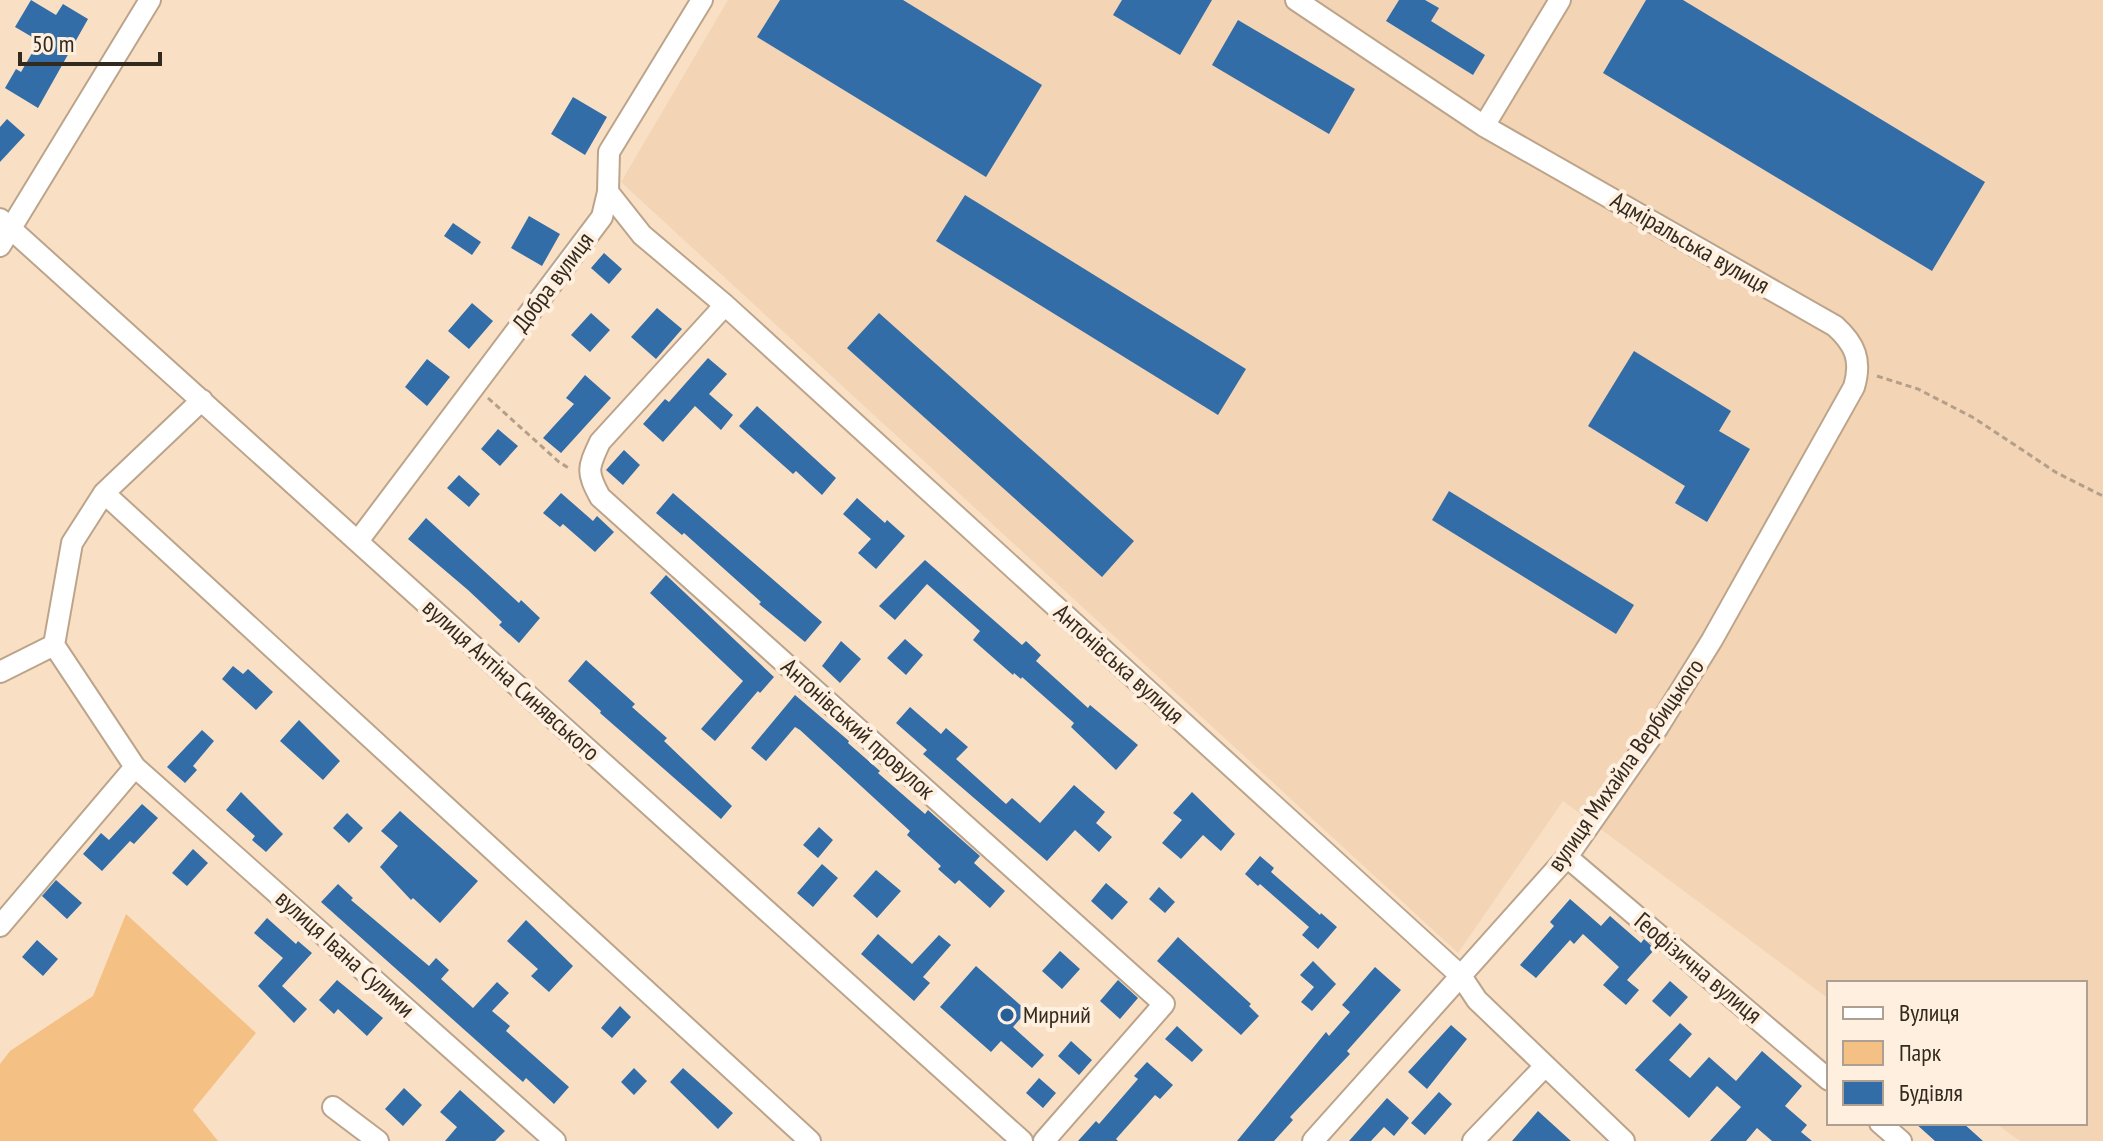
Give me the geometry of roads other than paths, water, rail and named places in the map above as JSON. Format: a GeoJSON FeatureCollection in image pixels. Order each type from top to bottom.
{"type":"FeatureCollection","features":[{"type":"Feature","properties":{"kind":"street"},"geometry":{"type":"LineString","coordinates":[[4,232],[150,0]]}},
{"type":"Feature","properties":{"kind":"street","name":"Добра вулиця"},"geometry":{"type":"LineString","coordinates":[[358,541],[602,217],[608,192],[609,152],[702,0]]}},
{"type":"Feature","properties":{"kind":"street","name":"Адміральська вулиця"},"geometry":{"type":"LineString","coordinates":[[1296,0],[1484,126],[1835,326],[1848,338],[1858,355],[1856,379]]}},
{"type":"Feature","properties":{"kind":"street"},"geometry":{"type":"LineString","coordinates":[[1484,126],[1560,0]]}},
{"type":"Feature","properties":{"kind":"street","name":"Антонівська вулиця"},"geometry":{"type":"LineString","coordinates":[[608,192],[642,235],[725,305],[1461,976],[1477,1000],[1624,1141]]}},
{"type":"Feature","properties":{"kind":"street","name":"вулиця Антіна Синявського"},"geometry":{"type":"LineString","coordinates":[[4,232],[202,400],[1022,1141]]}},
{"type":"Feature","properties":{"kind":"street","name":"Антонівський провулок"},"geometry":{"type":"LineString","coordinates":[[725,305],[600,442],[588,469],[591,480],[600,497],[1164,1004],[1044,1141]]}},
{"type":"Feature","properties":{"kind":"street","name":"вулиця Михайла Вербицького"},"geometry":{"type":"LineString","coordinates":[[1320,1139],[1567,857],[1658,727],[1712,640],[1856,379]]}},
{"type":"Feature","properties":{"kind":"street"},"geometry":{"type":"LineString","coordinates":[[0,672],[54,645],[72,543],[104,493],[202,400]]}},
{"type":"Feature","properties":{"kind":"street"},"geometry":{"type":"LineString","coordinates":[[104,493],[810,1141]]}},
{"type":"Feature","properties":{"kind":"street","name":"вулиця Івана Сулими"},"geometry":{"type":"LineString","coordinates":[[54,645],[135,767],[555,1141]]}},
{"type":"Feature","properties":{"kind":"street"},"geometry":{"type":"LineString","coordinates":[[0,926],[135,767]]}},
{"type":"Feature","properties":{"kind":"street","name":"Геофізична вулиця"},"geometry":{"type":"LineString","coordinates":[[1567,857],[1827,1078]]}},
{"type":"Feature","properties":{"kind":"street"},"geometry":{"type":"LineString","coordinates":[[1473,1141],[1545,1066]]}},
{"type":"Feature","properties":{"kind":"street"},"geometry":{"type":"LineString","coordinates":[[333,1107],[378,1141]]}},
{"type":"Feature","properties":{"kind":"street"},"geometry":{"type":"LineString","coordinates":[[1882,1125],[1901,1141]]}},
{"type":"Feature","properties":{"kind":"place","name":"Мирний"},"geometry":{"type":"Point","coordinates":[1007,1015]}}]}
